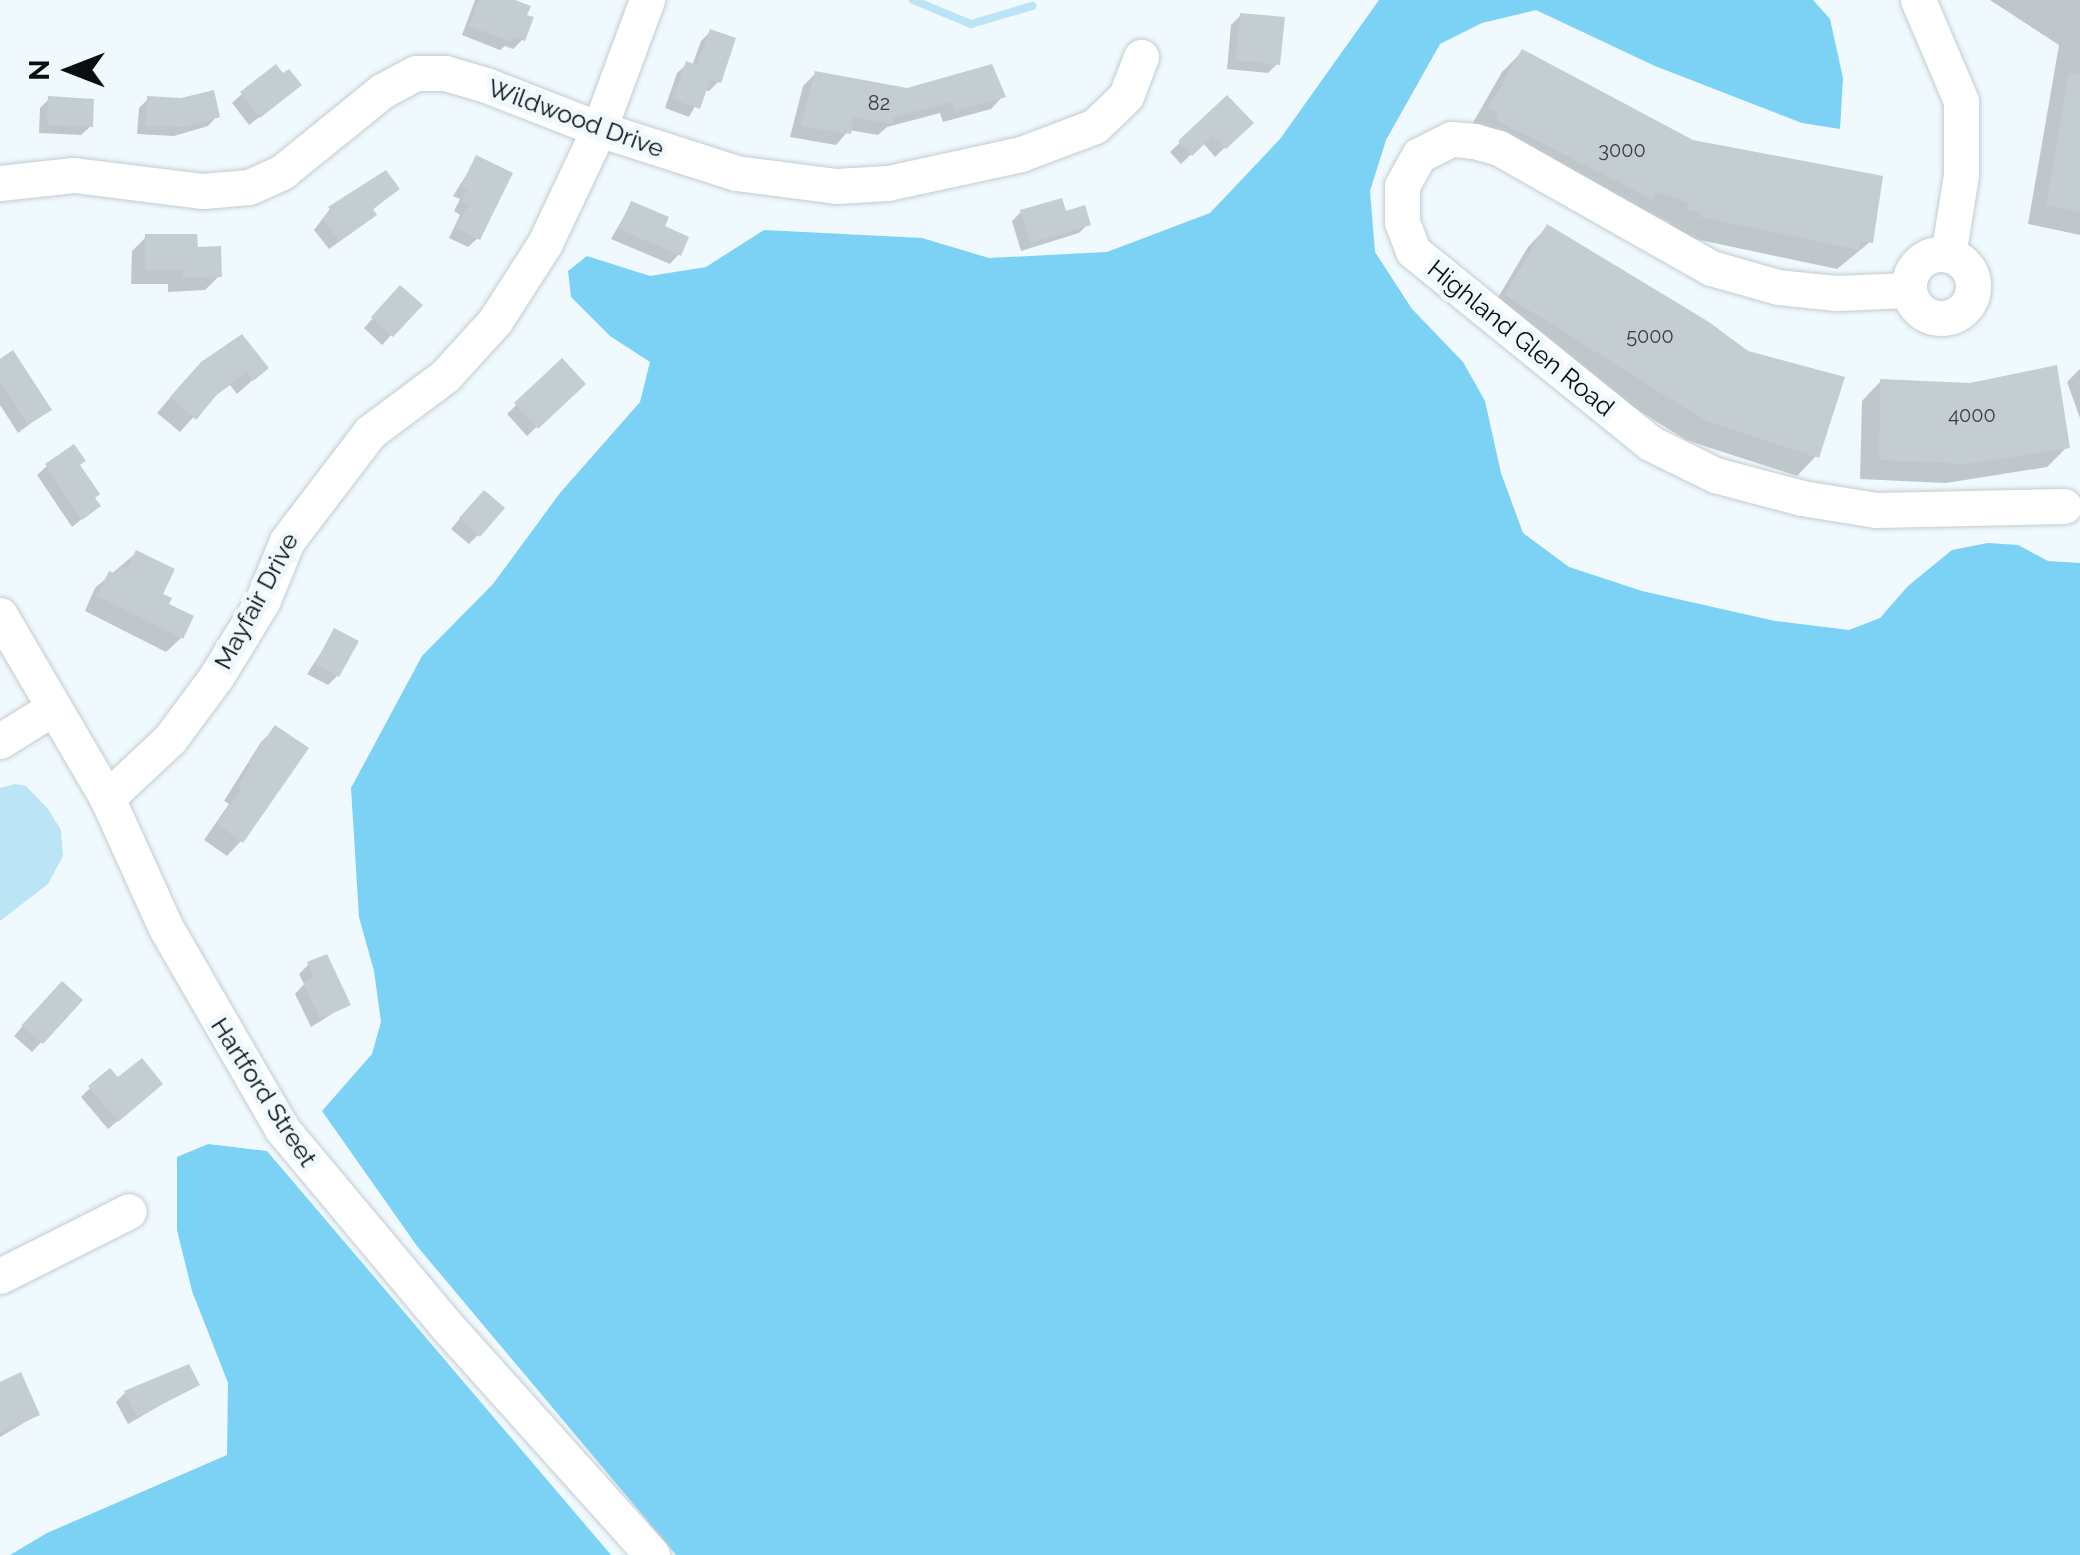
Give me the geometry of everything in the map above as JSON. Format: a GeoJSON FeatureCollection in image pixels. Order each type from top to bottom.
{"type":"FeatureCollection","features":[{"type":"Feature","properties":{"kind":"street","name":"Mayfair Drive"},"geometry":{"type":"LineString","coordinates":[[108,798],[170,739],[216,677],[262,602],[286,540],[370,432],[445,376],[495,321],[545,243],[599,129],[647,0]]}},
{"type":"Feature","properties":{"kind":"street"},"geometry":{"type":"LineString","coordinates":[[1918,0],[1961,101],[1961,175],[1948,255]]}},
{"type":"Feature","properties":{"kind":"street","name":"Wildwood Drive"},"geometry":{"type":"LineString","coordinates":[[0,183],[74,175],[203,190],[249,188],[282,172],[382,92],[416,73],[445,73],[486,85],[599,129],[736,173],[836,186],[888,182],[1020,154],[1095,126],[1126,96],[1141,57]]}},
{"type":"Feature","properties":{"kind":"street","name":"Highland Glen Road"},"geometry":{"type":"LineString","coordinates":[[1909,290],[1836,293],[1797,289],[1711,268],[1499,148],[1476,141],[1451,139],[1419,155],[1402,186],[1402,222],[1413,251],[1650,443],[1716,475],[1802,498],[1876,510],[2064,506]]}},
{"type":"Feature","properties":{"kind":"street"},"geometry":{"type":"LineString","coordinates":[[1948,255],[1968,268],[1972,280],[1972,292],[1960,312],[1939,319],[1928,316],[1912,300],[1909,290],[1909,279],[1920,262],[1948,255]]}},
{"type":"Feature","properties":{"kind":"street","name":"Hartford Street"},"geometry":{"type":"LineString","coordinates":[[0,615],[108,798],[166,928],[282,1129],[445,1324],[652,1555]]}},
{"type":"Feature","properties":{"kind":"street"},"geometry":{"type":"LineString","coordinates":[[0,741],[53,708]]}},
{"type":"Feature","properties":{"kind":"street"},"geometry":{"type":"LineString","coordinates":[[0,1276],[129,1211]]}},
{"type":"Feature","properties":{"kind":"shaded area"},"geometry":{"type":"Polygon","coordinates":[[[1379,0],[1813,0],[1830,19],[1843,78],[1840,129],[1802,123],[1655,66],[1536,10],[1482,23],[1440,44],[1386,140],[1370,191],[1375,252],[1412,309],[1463,362],[1485,401],[1501,473],[1523,533],[1569,567],[1642,591],[1775,621],[1849,630],[1880,618],[1908,586],[1952,550],[1988,543],[2018,545],[2048,561],[2080,563],[2080,1555],[676,1555],[417,1246],[322,1111],[372,1054],[381,1022],[374,971],[359,917],[351,788],[422,656],[493,584],[560,493],[640,402],[650,362],[610,336],[571,297],[568,271],[587,256],[650,276],[706,267],[764,230],[922,238],[989,258],[1107,252],[1210,213],[1280,139],[1379,0]]]}},
{"type":"Feature","properties":{"kind":"shaded area"},"geometry":{"type":"Polygon","coordinates":[[[26,786],[48,809],[61,830],[63,856],[48,884],[0,921],[0,788],[26,786]]]}},
{"type":"Feature","properties":{"kind":"shaded area"},"geometry":{"type":"Polygon","coordinates":[[[208,1144],[267,1151],[611,1555],[10,1555],[47,1533],[227,1455],[228,1383],[192,1291],[177,1230],[177,1157],[208,1144]]]}},
{"type":"Feature","properties":{"kind":"building"},"geometry":{"type":"Polygon","coordinates":[[[479,0],[515,0],[531,6],[527,15],[534,17],[525,41],[514,37],[512,42],[469,26],[479,0]]]}},
{"type":"Feature","properties":{"kind":"building"},"geometry":{"type":"Polygon","coordinates":[[[1240,13],[1285,17],[1280,65],[1235,60],[1240,13]]]}},
{"type":"Feature","properties":{"kind":"building"},"geometry":{"type":"Polygon","coordinates":[[[710,29],[736,38],[721,83],[710,80],[700,109],[673,99],[686,61],[697,65],[710,29]]]}},
{"type":"Feature","properties":{"kind":"building"},"geometry":{"type":"Polygon","coordinates":[[[1522,49],[1693,140],[1883,176],[1873,243],[1860,241],[1859,250],[1700,217],[1700,212],[1687,210],[1689,203],[1657,192],[1652,199],[1495,120],[1498,114],[1488,108],[1522,49]]]}},
{"type":"Feature","properties":{"kind":"building"},"geometry":{"type":"Polygon","coordinates":[[[276,64],[283,73],[289,69],[302,85],[260,118],[240,92],[276,64]]]}},
{"type":"Feature","properties":{"kind":"building"},"geometry":{"type":"Polygon","coordinates":[[[992,64],[1006,97],[955,111],[952,102],[894,117],[893,124],[853,117],[851,134],[801,126],[815,71],[907,88],[992,64]]]}},
{"type":"Feature","properties":{"kind":"building"},"geometry":{"type":"Polygon","coordinates":[[[2069,73],[2080,74],[2080,212],[2046,205],[2069,73]]]}},
{"type":"Feature","properties":{"kind":"building"},"geometry":{"type":"Polygon","coordinates":[[[214,90],[220,117],[186,127],[146,126],[147,96],[181,98],[214,90]]]}},
{"type":"Feature","properties":{"kind":"building"},"geometry":{"type":"Polygon","coordinates":[[[1227,95],[1254,123],[1226,149],[1213,136],[1192,156],[1178,141],[1227,95]]]}},
{"type":"Feature","properties":{"kind":"building"},"geometry":{"type":"Polygon","coordinates":[[[48,96],[94,99],[93,127],[47,125],[48,96]]]}},
{"type":"Feature","properties":{"kind":"building"},"geometry":{"type":"Polygon","coordinates":[[[476,155],[513,173],[480,240],[456,228],[468,205],[461,202],[467,190],[461,186],[476,155]]]}},
{"type":"Feature","properties":{"kind":"building"},"geometry":{"type":"Polygon","coordinates":[[[386,170],[400,189],[373,209],[377,215],[340,241],[322,219],[332,211],[328,207],[386,170]]]}},
{"type":"Feature","properties":{"kind":"building"},"geometry":{"type":"Polygon","coordinates":[[[1062,198],[1066,211],[1085,205],[1091,225],[1030,243],[1020,210],[1062,198]]]}},
{"type":"Feature","properties":{"kind":"building"},"geometry":{"type":"Polygon","coordinates":[[[631,201],[669,217],[665,226],[689,237],[681,256],[619,229],[631,201]]]}},
{"type":"Feature","properties":{"kind":"building"},"geometry":{"type":"Polygon","coordinates":[[[1547,224],[1709,322],[1748,351],[1845,377],[1819,458],[1706,421],[1505,295],[1547,224]]]}},
{"type":"Feature","properties":{"kind":"building"},"geometry":{"type":"Polygon","coordinates":[[[145,234],[197,234],[198,247],[221,246],[222,277],[182,278],[182,270],[145,270],[145,234]]]}},
{"type":"Feature","properties":{"kind":"building"},"geometry":{"type":"Polygon","coordinates":[[[400,285],[423,305],[393,337],[371,317],[400,285]]]}},
{"type":"Feature","properties":{"kind":"building"},"geometry":{"type":"Polygon","coordinates":[[[242,334],[269,368],[253,381],[246,372],[219,392],[196,420],[170,397],[201,362],[242,334]]]}},
{"type":"Feature","properties":{"kind":"building"},"geometry":{"type":"Polygon","coordinates":[[[13,350],[52,410],[28,425],[0,382],[0,359],[13,350]]]}},
{"type":"Feature","properties":{"kind":"building"},"geometry":{"type":"Polygon","coordinates":[[[562,358],[586,384],[538,429],[514,403],[562,358]]]}},
{"type":"Feature","properties":{"kind":"building"},"geometry":{"type":"Polygon","coordinates":[[[2057,365],[2070,448],[1967,464],[1879,460],[1880,379],[1970,383],[2057,365]]]}},
{"type":"Feature","properties":{"kind":"building"},"geometry":{"type":"Polygon","coordinates":[[[74,444],[86,461],[80,465],[100,494],[95,498],[101,506],[82,520],[45,464],[74,444]]]}},
{"type":"Feature","properties":{"kind":"building"},"geometry":{"type":"Polygon","coordinates":[[[484,490],[505,508],[480,537],[459,518],[484,490]]]}},
{"type":"Feature","properties":{"kind":"building"},"geometry":{"type":"Polygon","coordinates":[[[136,550],[175,569],[163,594],[172,598],[169,604],[194,616],[183,639],[97,596],[109,571],[116,574],[120,566],[127,569],[136,550]]]}},
{"type":"Feature","properties":{"kind":"building"},"geometry":{"type":"Polygon","coordinates":[[[334,628],[359,641],[339,677],[315,664],[334,628]]]}},
{"type":"Feature","properties":{"kind":"building"},"geometry":{"type":"Polygon","coordinates":[[[275,725],[309,748],[243,843],[217,824],[242,789],[237,786],[251,766],[248,763],[275,725]]]}},
{"type":"Feature","properties":{"kind":"building"},"geometry":{"type":"Polygon","coordinates":[[[327,954],[351,1005],[320,1019],[303,982],[314,977],[307,962],[327,954]]]}},
{"type":"Feature","properties":{"kind":"building"},"geometry":{"type":"Polygon","coordinates":[[[62,981],[83,1000],[43,1044],[21,1026],[62,981]]]}},
{"type":"Feature","properties":{"kind":"building"},"geometry":{"type":"Polygon","coordinates":[[[142,1058],[163,1084],[118,1122],[88,1086],[110,1068],[118,1077],[142,1058]]]}},
{"type":"Feature","properties":{"kind":"building"},"geometry":{"type":"Polygon","coordinates":[[[189,1364],[200,1385],[137,1417],[124,1391],[189,1364]]]}},
{"type":"Feature","properties":{"kind":"building"},"geometry":{"type":"Polygon","coordinates":[[[21,1372],[40,1415],[0,1433],[0,1382],[21,1372]]]}},
{"type":"Feature","properties":{"kind":"waterway"},"geometry":{"type":"LineString","coordinates":[[913,0],[971,24],[1032,6]]}}]}
